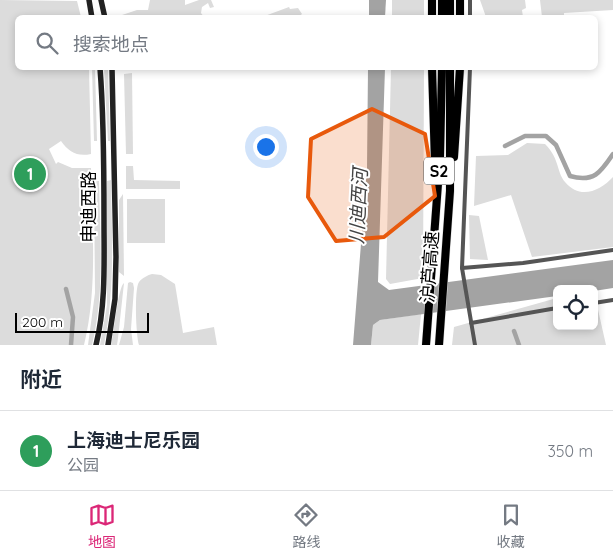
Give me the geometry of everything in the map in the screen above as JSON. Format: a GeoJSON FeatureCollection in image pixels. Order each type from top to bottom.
{"type":"FeatureCollection","features":[{"type":"Feature","properties":{"kind":"highway"},"geometry":{"type":"LineString","coordinates":[[432,0],[432,15]]}},
{"type":"Feature","properties":{"kind":"highway"},"geometry":{"type":"LineString","coordinates":[[442,0],[442,15]]}},
{"type":"Feature","properties":{"kind":"highway"},"geometry":{"type":"LineString","coordinates":[[450,0],[450,15]]}},
{"type":"Feature","properties":{"kind":"highway"},"geometry":{"type":"LineString","coordinates":[[460,0],[460,15]]}},
{"type":"Feature","properties":{"kind":"highway","name":"沪芦高速"},"geometry":{"type":"LineString","coordinates":[[432,70],[437,192]]}},
{"type":"Feature","properties":{"kind":"highway","name":"沪芦高速"},"geometry":{"type":"LineString","coordinates":[[426,345],[437,192],[442,70]]}},
{"type":"Feature","properties":{"kind":"highway","name":"沪芦高速"},"geometry":{"type":"LineString","coordinates":[[439,345],[446,272],[450,191],[450,70]]}},
{"type":"Feature","properties":{"kind":"highway","name":"沪芦高速"},"geometry":{"type":"LineString","coordinates":[[450,191],[458,119],[460,70]]}},
{"type":"Feature","properties":{"kind":"street"},"geometry":{"type":"LineString","coordinates":[[89,0],[92,15]]}},
{"type":"Feature","properties":{"kind":"street"},"geometry":{"type":"LineString","coordinates":[[101,0],[104,15]]}},
{"type":"Feature","properties":{"kind":"street"},"geometry":{"type":"LineString","coordinates":[[470,0],[470,15]]}},
{"type":"Feature","properties":{"kind":"street","name":"申迪西路"},"geometry":{"type":"LineString","coordinates":[[96,345],[102,311],[104,278],[104,143],[100,70]]}},
{"type":"Feature","properties":{"kind":"street","name":"申迪西路"},"geometry":{"type":"LineString","coordinates":[[108,345],[115,299],[116,257],[112,70]]}},
{"type":"Feature","properties":{"kind":"street"},"geometry":{"type":"LineString","coordinates":[[470,70],[462,268],[465,276],[475,345]]}},
{"type":"Feature","properties":{"kind":"street"},"geometry":{"type":"LineString","coordinates":[[462,268],[523,263],[613,250]]}},
{"type":"Feature","properties":{"kind":"street"},"geometry":{"type":"LineString","coordinates":[[598,302],[613,300]]}},
{"type":"Feature","properties":{"kind":"street"},"geometry":{"type":"LineString","coordinates":[[471,323],[553,309]]}},
{"type":"Feature","properties":{"kind":"highlighted area"},"geometry":{"type":"Polygon","coordinates":[[[372,109],[425,134],[435,196],[384,237],[336,241],[308,197],[311,139],[372,109]]]}},
{"type":"Feature","properties":{"kind":"shaded area"},"geometry":{"type":"Polygon","coordinates":[[[0,0],[77,1],[80,15],[15,15],[15,70],[89,70],[91,154],[82,155],[74,153],[61,141],[49,149],[56,164],[58,162],[72,168],[91,168],[93,279],[84,345],[0,345],[0,0]]]}},
{"type":"Feature","properties":{"kind":"shaded area"},"geometry":{"type":"Polygon","coordinates":[[[150,0],[185,0],[185,5],[199,0],[211,0],[214,7],[210,8],[208,3],[202,7],[202,15],[122,15],[137,10],[148,10],[150,0]]]}},
{"type":"Feature","properties":{"kind":"shaded area"},"geometry":{"type":"Polygon","coordinates":[[[369,0],[386,0],[385,15],[369,15],[369,0]]]}},
{"type":"Feature","properties":{"kind":"shaded area"},"geometry":{"type":"Polygon","coordinates":[[[392,0],[424,0],[424,15],[392,15],[392,0]]]}},
{"type":"Feature","properties":{"kind":"shaded area"},"geometry":{"type":"Polygon","coordinates":[[[480,0],[525,0],[526,8],[522,10],[523,15],[485,15],[480,0]]]}},
{"type":"Feature","properties":{"kind":"shaded area"},"geometry":{"type":"Polygon","coordinates":[[[540,0],[613,0],[613,10],[564,13],[564,15],[542,15],[540,0]]]}},
{"type":"Feature","properties":{"kind":"shaded area"},"geometry":{"type":"Polygon","coordinates":[[[289,7],[290,9],[298,8],[302,14],[301,15],[267,15],[289,7]]]}},
{"type":"Feature","properties":{"kind":"shaded area"},"geometry":{"type":"Polygon","coordinates":[[[92,70],[95,70],[97,141],[94,141],[92,70]]]}},
{"type":"Feature","properties":{"kind":"shaded area"},"geometry":{"type":"Polygon","coordinates":[[[104,70],[108,70],[110,141],[108,141],[104,70]]]}},
{"type":"Feature","properties":{"kind":"shaded area"},"geometry":{"type":"Polygon","coordinates":[[[368,70],[385,70],[378,282],[389,290],[613,260],[613,288],[598,290],[598,285],[553,285],[553,297],[380,320],[373,325],[371,345],[353,345],[367,168],[368,70]]]}},
{"type":"Feature","properties":{"kind":"shaded area"},"geometry":{"type":"Polygon","coordinates":[[[391,70],[424,70],[423,278],[390,284],[386,279],[391,70]]]}},
{"type":"Feature","properties":{"kind":"shaded area"},"geometry":{"type":"Polygon","coordinates":[[[132,73],[133,154],[126,154],[124,74],[132,73]]]}},
{"type":"Feature","properties":{"kind":"shaded area"},"geometry":{"type":"Polygon","coordinates":[[[527,143],[545,144],[556,160],[562,178],[571,188],[577,191],[590,192],[602,186],[613,177],[613,247],[532,257],[511,195],[474,206],[476,156],[508,155],[527,143]]]}},
{"type":"Feature","properties":{"kind":"shaded area"},"geometry":{"type":"Polygon","coordinates":[[[126,166],[133,166],[134,180],[180,181],[180,189],[126,189],[126,166]]]}},
{"type":"Feature","properties":{"kind":"shaded area"},"geometry":{"type":"Polygon","coordinates":[[[111,180],[112,243],[110,304],[104,345],[100,345],[107,305],[107,181],[111,180]]]}},
{"type":"Feature","properties":{"kind":"shaded area"},"geometry":{"type":"Polygon","coordinates":[[[94,181],[99,181],[100,284],[96,325],[92,345],[88,345],[95,293],[94,181]]]}},
{"type":"Feature","properties":{"kind":"shaded area"},"geometry":{"type":"Polygon","coordinates":[[[123,194],[124,276],[119,272],[119,200],[123,194]]]}},
{"type":"Feature","properties":{"kind":"shaded area"},"geometry":{"type":"Polygon","coordinates":[[[127,199],[165,199],[165,243],[127,243],[127,199]]]}},
{"type":"Feature","properties":{"kind":"shaded area"},"geometry":{"type":"Polygon","coordinates":[[[469,215],[479,216],[488,260],[470,259],[469,215]]]}},
{"type":"Feature","properties":{"kind":"shaded area"},"geometry":{"type":"Polygon","coordinates":[[[152,274],[161,275],[175,284],[183,333],[214,327],[217,345],[139,345],[136,313],[137,286],[142,279],[152,274]]]}},
{"type":"Feature","properties":{"kind":"shaded area"},"geometry":{"type":"Polygon","coordinates":[[[124,283],[117,345],[111,345],[118,301],[124,283]]]}},
{"type":"Feature","properties":{"kind":"shaded area"},"geometry":{"type":"Polygon","coordinates":[[[128,283],[133,283],[134,288],[131,329],[133,345],[119,345],[124,327],[128,283]]]}},
{"type":"Feature","properties":{"kind":"shaded area"},"geometry":{"type":"Polygon","coordinates":[[[553,299],[553,330],[598,330],[598,310],[606,345],[452,345],[454,327],[553,299]]]}},
{"type":"Feature","properties":{"kind":"shaded area"},"geometry":{"type":"Polygon","coordinates":[[[421,314],[418,345],[371,345],[373,325],[380,320],[421,314]]]}},
{"type":"Feature","properties":{"kind":"waterway"},"geometry":{"type":"LineString","coordinates":[[505,146],[525,136],[546,136],[556,145],[570,176],[578,178],[591,177],[596,174],[605,166],[613,154]]}},
{"type":"Feature","properties":{"kind":"waterway"},"geometry":{"type":"LineString","coordinates":[[66,289],[73,317],[71,345]]}},
{"type":"Feature","properties":{"kind":"waterway"},"geometry":{"type":"LineString","coordinates":[[514,331],[519,345]]}},
{"type":"Feature","properties":{"kind":"place","name":"上海迪士尼乐园"},"geometry":{"type":"Point","coordinates":[30,174]}},
{"type":"Feature","properties":{"kind":"water label","name":"川迪西河"},"geometry":{"type":"Point","coordinates":[358,206]}}]}
